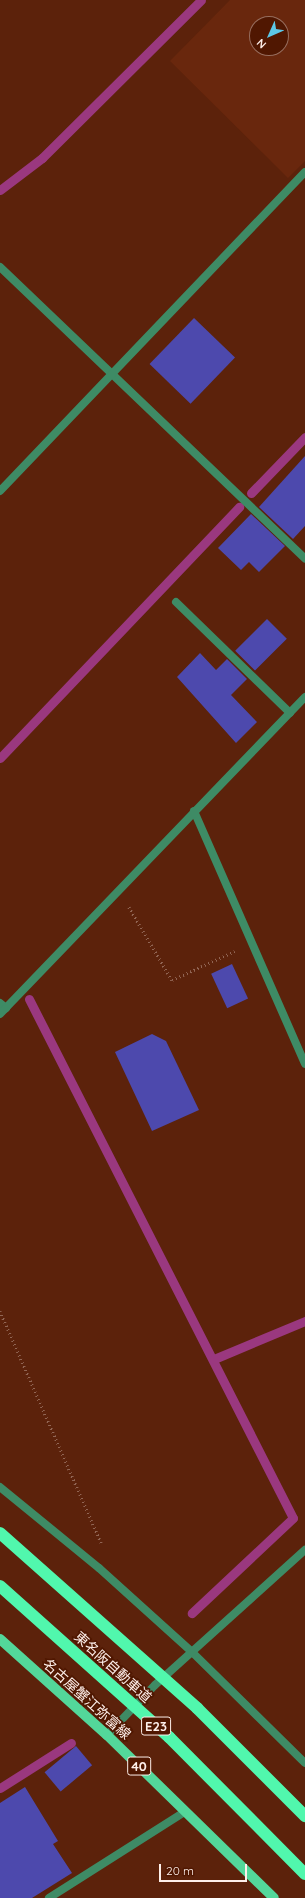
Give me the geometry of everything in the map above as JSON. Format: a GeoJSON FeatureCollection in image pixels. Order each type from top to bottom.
{"type":"FeatureCollection","features":[{"type":"Feature","properties":{"kind":"highway","name":"東名阪自動車道"},"geometry":{"type":"LineString","coordinates":[[0,1533],[197,1708],[305,1816]]}},
{"type":"Feature","properties":{"kind":"highway","name":"東名阪自動車道"},"geometry":{"type":"LineString","coordinates":[[0,1586],[169,1737],[305,1874]]}},
{"type":"Feature","properties":{"kind":"main road","name":"名古屋蟹江弥富線"},"geometry":{"type":"LineString","coordinates":[[0,1639],[107,1736],[274,1898]]}},
{"type":"Feature","properties":{"kind":"street"},"geometry":{"type":"LineString","coordinates":[[0,491],[112,376],[305,172]]}},
{"type":"Feature","properties":{"kind":"street"},"geometry":{"type":"LineString","coordinates":[[0,267],[112,376],[305,558]]}},
{"type":"Feature","properties":{"kind":"street"},"geometry":{"type":"LineString","coordinates":[[176,602],[290,713]]}},
{"type":"Feature","properties":{"kind":"street"},"geometry":{"type":"LineString","coordinates":[[2,1008],[305,698]]}},
{"type":"Feature","properties":{"kind":"street"},"geometry":{"type":"LineString","coordinates":[[194,811],[305,1064]]}},
{"type":"Feature","properties":{"kind":"street"},"geometry":{"type":"LineString","coordinates":[[0,1487],[99,1568],[192,1652],[305,1763]]}},
{"type":"Feature","properties":{"kind":"street"},"geometry":{"type":"LineString","coordinates":[[107,1736],[192,1652],[305,1550]]}},
{"type":"Feature","properties":{"kind":"street"},"geometry":{"type":"LineString","coordinates":[[49,1898],[186,1811]]}},
{"type":"Feature","properties":{"kind":"path"},"geometry":{"type":"LineString","coordinates":[[119,890],[172,980],[252,943]]}},
{"type":"Feature","properties":{"kind":"path"},"geometry":{"type":"LineString","coordinates":[[0,1311],[103,1543],[99,1568]]}},
{"type":"Feature","properties":{"kind":"shaded area"},"geometry":{"type":"Polygon","coordinates":[[[230,0],[305,0],[305,161],[288,178],[170,61],[230,0]]]}},
{"type":"Feature","properties":{"kind":"building"},"geometry":{"type":"Polygon","coordinates":[[[194,318],[235,358],[191,404],[150,364],[194,318]]]}},
{"type":"Feature","properties":{"kind":"building"},"geometry":{"type":"Polygon","coordinates":[[[305,456],[305,526],[293,539],[259,507],[305,456]]]}},
{"type":"Feature","properties":{"kind":"building"},"geometry":{"type":"Polygon","coordinates":[[[251,514],[285,546],[259,572],[249,562],[241,570],[218,548],[251,514]]]}},
{"type":"Feature","properties":{"kind":"building"},"geometry":{"type":"Polygon","coordinates":[[[267,619],[287,639],[255,671],[235,651],[267,619]]]}},
{"type":"Feature","properties":{"kind":"building"},"geometry":{"type":"Polygon","coordinates":[[[200,653],[216,670],[227,659],[247,679],[231,695],[257,722],[236,743],[177,677],[200,653]]]}},
{"type":"Feature","properties":{"kind":"building"},"geometry":{"type":"Polygon","coordinates":[[[232,964],[248,998],[227,1008],[211,974],[232,964]]]}},
{"type":"Feature","properties":{"kind":"building"},"geometry":{"type":"Polygon","coordinates":[[[152,1034],[166,1041],[199,1110],[152,1131],[115,1052],[152,1034]]]}},
{"type":"Feature","properties":{"kind":"building"},"geometry":{"type":"Polygon","coordinates":[[[76,1746],[92,1765],[61,1792],[45,1772],[76,1746]]]}},
{"type":"Feature","properties":{"kind":"building"},"geometry":{"type":"Polygon","coordinates":[[[25,1787],[58,1841],[53,1844],[72,1873],[32,1898],[0,1898],[0,1803],[25,1787]]]}},
{"type":"Feature","properties":{"kind":"waterway"},"geometry":{"type":"LineString","coordinates":[[0,190],[42,158],[201,0]]}},
{"type":"Feature","properties":{"kind":"waterway"},"geometry":{"type":"LineString","coordinates":[[251,493],[305,437]]}},
{"type":"Feature","properties":{"kind":"waterway"},"geometry":{"type":"LineString","coordinates":[[0,758],[239,507]]}},
{"type":"Feature","properties":{"kind":"waterway"},"geometry":{"type":"LineString","coordinates":[[29,999],[293,1518],[192,1613]]}},
{"type":"Feature","properties":{"kind":"waterway"},"geometry":{"type":"LineString","coordinates":[[214,1359],[305,1321]]}},
{"type":"Feature","properties":{"kind":"waterway"},"geometry":{"type":"LineString","coordinates":[[0,1788],[71,1743]]}}]}
